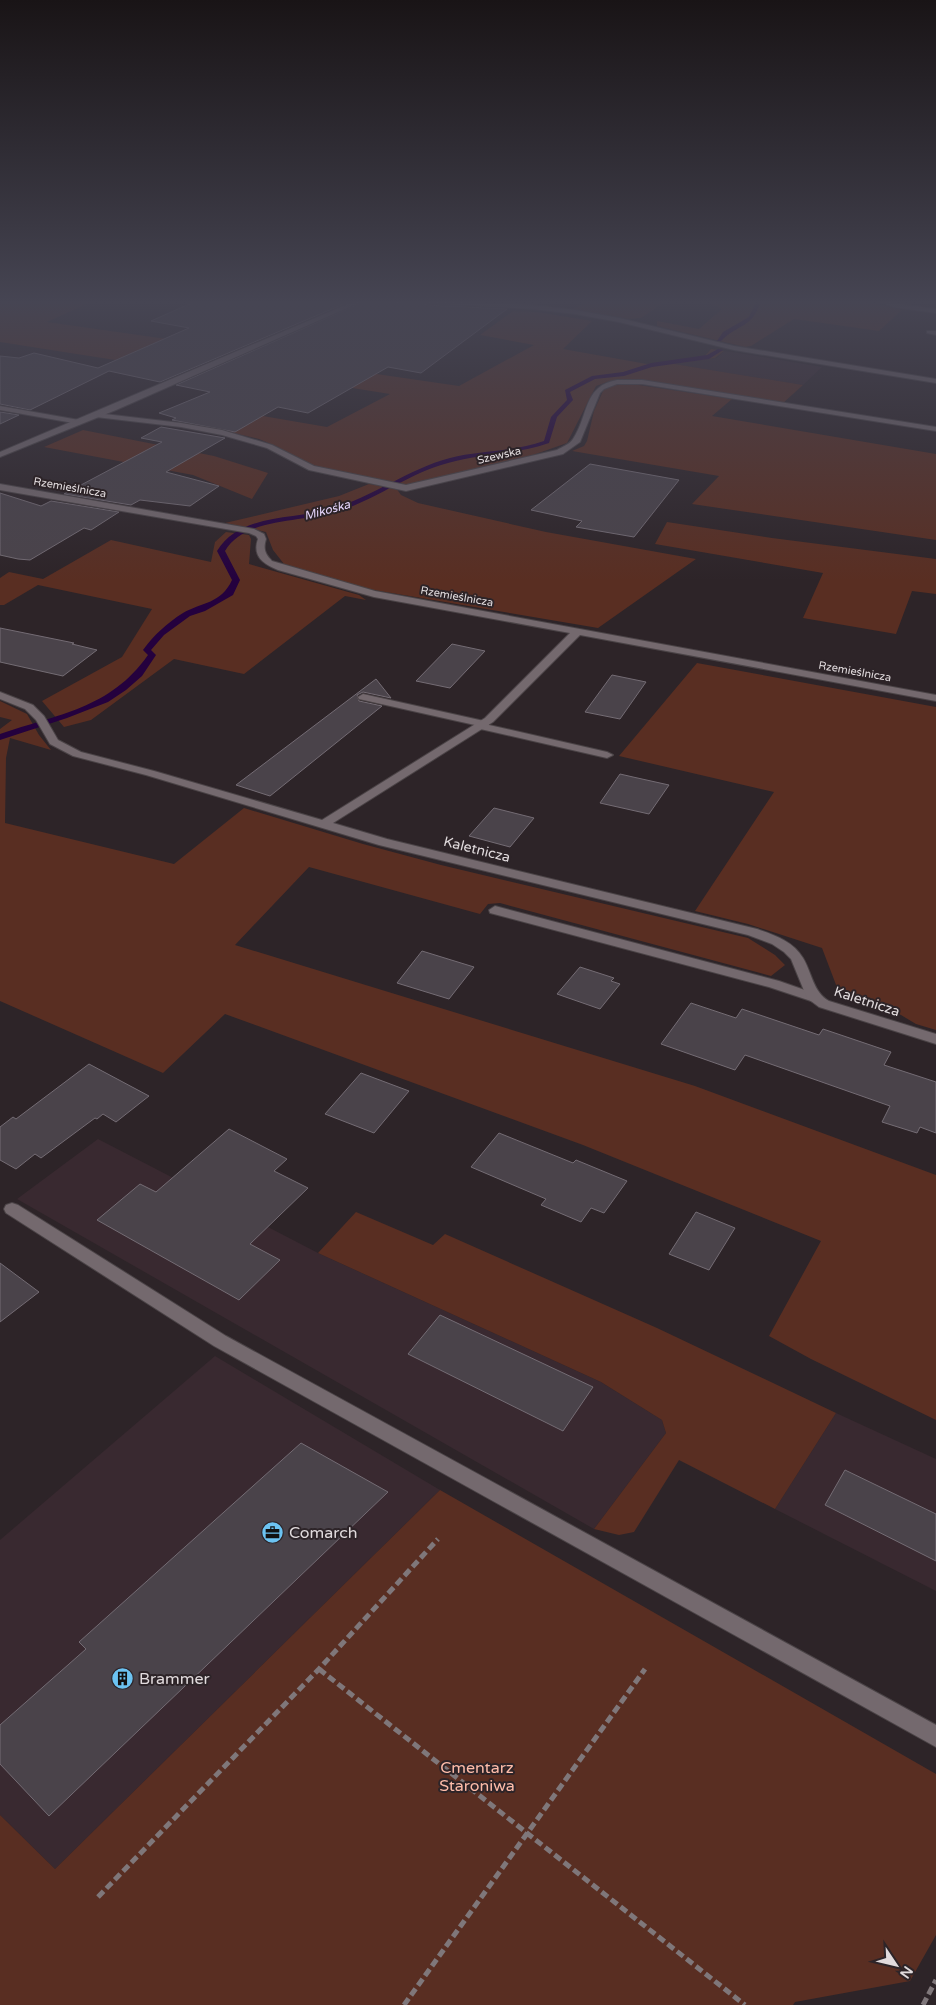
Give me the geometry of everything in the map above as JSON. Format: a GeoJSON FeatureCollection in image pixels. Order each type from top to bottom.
{"type":"FeatureCollection","features":[{"type":"Feature","properties":{"kind":"street"},"geometry":{"type":"LineString","coordinates":[[1,454],[145,395]]}},
{"type":"Feature","properties":{"kind":"street","name":"Szewska"},"geometry":{"type":"LineString","coordinates":[[96,416],[179,425],[225,433],[264,444],[296,463],[312,468],[406,488],[560,452],[576,442],[596,395]]}},
{"type":"Feature","properties":{"kind":"street","name":"Szewska"},"geometry":{"type":"LineString","coordinates":[[721,395],[936,429]]}},
{"type":"Feature","properties":{"kind":"street"},"geometry":{"type":"LineString","coordinates":[[0,408],[79,422]]}},
{"type":"Feature","properties":{"kind":"street","name":"Rzemieślnicza"},"geometry":{"type":"LineString","coordinates":[[0,486],[251,531],[260,534],[262,539],[260,545],[261,555],[281,568],[374,594],[936,698]]}},
{"type":"Feature","properties":{"kind":"street"},"geometry":{"type":"LineString","coordinates":[[324,824],[482,725],[578,631]]}},
{"type":"Feature","properties":{"kind":"street","name":"Kaletnicza"},"geometry":{"type":"LineString","coordinates":[[0,695],[29,708],[43,723],[54,742],[77,754],[150,773],[401,846],[752,932],[777,941],[789,949],[797,958],[814,998],[824,1004],[936,1039]]}},
{"type":"Feature","properties":{"kind":"street"},"geometry":{"type":"LineString","coordinates":[[362,697],[607,755]]}},
{"type":"Feature","properties":{"kind":"street"},"geometry":{"type":"LineString","coordinates":[[495,910],[774,984],[814,998]]}},
{"type":"Feature","properties":{"kind":"street"},"geometry":{"type":"LineString","coordinates":[[12,1209],[220,1341],[936,1737]]}},
{"type":"Feature","properties":{"kind":"path"},"geometry":{"type":"LineString","coordinates":[[98,1897],[319,1669],[438,1539]]}},
{"type":"Feature","properties":{"kind":"path"},"geometry":{"type":"LineString","coordinates":[[319,1669],[745,2005]]}},
{"type":"Feature","properties":{"kind":"path"},"geometry":{"type":"LineString","coordinates":[[404,2005],[645,1669]]}},
{"type":"Feature","properties":{"kind":"path"},"geometry":{"type":"LineString","coordinates":[[923,2005],[936,1980]]}},
{"type":"Feature","properties":{"kind":"shaded area"},"geometry":{"type":"Polygon","coordinates":[[[98,1139],[318,1253],[601,1382],[662,1420],[666,1433],[594,1529],[17,1199],[98,1139]]]}},
{"type":"Feature","properties":{"kind":"shaded area"},"geometry":{"type":"Polygon","coordinates":[[[215,1356],[440,1490],[55,1869],[0,1815],[0,1540],[215,1356]]]}},
{"type":"Feature","properties":{"kind":"shaded area"},"geometry":{"type":"Polygon","coordinates":[[[836,1413],[936,1459],[936,1591],[775,1509],[836,1413]]]}},
{"type":"Feature","properties":{"kind":"green space"},"geometry":{"type":"Polygon","coordinates":[[[389,395],[592,395],[567,443],[530,456],[405,485],[309,466],[278,447],[259,439],[221,430],[251,414],[327,427],[389,395]]]}},
{"type":"Feature","properties":{"kind":"green space"},"geometry":{"type":"Polygon","coordinates":[[[601,395],[702,395],[732,399],[712,416],[936,454],[936,540],[692,504],[719,476],[572,451],[584,446],[587,441],[594,411],[601,395]]]}},
{"type":"Feature","properties":{"kind":"green space"},"geometry":{"type":"Polygon","coordinates":[[[729,395],[792,395],[783,403],[729,395]]]}},
{"type":"Feature","properties":{"kind":"green space"},"geometry":{"type":"Polygon","coordinates":[[[83,430],[214,456],[268,473],[252,499],[193,475],[44,447],[83,430]]]}},
{"type":"Feature","properties":{"kind":"green space"},"geometry":{"type":"Polygon","coordinates":[[[369,484],[396,488],[401,495],[418,503],[546,532],[696,559],[598,628],[368,589],[284,564],[273,550],[266,532],[225,523],[339,496],[369,484]]]}},
{"type":"Feature","properties":{"kind":"green space"},"geometry":{"type":"Polygon","coordinates":[[[667,522],[772,538],[936,559],[936,594],[912,591],[896,634],[803,618],[823,573],[655,544],[667,522]]]}},
{"type":"Feature","properties":{"kind":"green space"},"geometry":{"type":"Polygon","coordinates":[[[226,532],[249,535],[251,539],[249,564],[359,595],[366,600],[345,596],[244,674],[174,659],[91,720],[64,727],[42,701],[122,657],[152,609],[38,585],[4,605],[0,605],[0,578],[9,572],[43,579],[111,540],[211,562],[215,542],[226,532]]]}},
{"type":"Feature","properties":{"kind":"green space"},"geometry":{"type":"Polygon","coordinates":[[[697,663],[936,707],[936,1030],[916,1024],[901,1015],[838,990],[822,948],[748,924],[695,911],[774,792],[619,756],[697,663]]]}},
{"type":"Feature","properties":{"kind":"green space"},"geometry":{"type":"Polygon","coordinates":[[[0,701],[27,714],[39,735],[51,750],[10,738],[6,758],[5,823],[174,864],[244,808],[363,844],[441,865],[748,938],[775,955],[785,965],[771,976],[500,903],[488,904],[480,914],[309,867],[235,945],[695,1086],[936,1175],[936,1420],[811,1359],[769,1336],[821,1241],[583,1145],[225,1014],[163,1073],[0,1001],[0,729],[12,720],[0,717],[0,701]]]}},
{"type":"Feature","properties":{"kind":"green space"},"geometry":{"type":"Polygon","coordinates":[[[356,1212],[433,1245],[445,1234],[657,1328],[836,1413],[775,1509],[679,1460],[634,1532],[619,1535],[594,1529],[666,1433],[662,1420],[601,1382],[318,1253],[356,1212]]]}},
{"type":"Feature","properties":{"kind":"green space","name":"Cmentarz Staroniwa"},"geometry":{"type":"Polygon","coordinates":[[[440,1490],[936,1774],[936,1935],[910,1981],[795,2002],[793,2005],[0,2005],[0,1815],[55,1869],[440,1490]]]}},
{"type":"Feature","properties":{"kind":"building"},"geometry":{"type":"Polygon","coordinates":[[[0,395],[61,395],[30,410],[0,404],[0,395]]]}},
{"type":"Feature","properties":{"kind":"building"},"geometry":{"type":"Polygon","coordinates":[[[204,395],[340,395],[308,413],[278,407],[235,432],[172,420],[176,418],[159,413],[204,395]]]}},
{"type":"Feature","properties":{"kind":"building"},"geometry":{"type":"Polygon","coordinates":[[[0,412],[19,415],[0,424],[0,412]]]}},
{"type":"Feature","properties":{"kind":"building"},"geometry":{"type":"Polygon","coordinates":[[[161,427],[225,438],[166,472],[219,486],[190,506],[140,500],[131,505],[64,494],[162,442],[141,438],[161,427]]]}},
{"type":"Feature","properties":{"kind":"building"},"geometry":{"type":"Polygon","coordinates":[[[590,464],[679,480],[634,537],[576,527],[582,521],[531,510],[590,464]]]}},
{"type":"Feature","properties":{"kind":"building"},"geometry":{"type":"Polygon","coordinates":[[[0,493],[41,506],[51,501],[119,512],[91,530],[84,528],[30,560],[18,559],[0,555],[0,493]]]}},
{"type":"Feature","properties":{"kind":"building"},"geometry":{"type":"Polygon","coordinates":[[[0,628],[74,643],[72,644],[97,650],[63,676],[0,662],[0,628]]]}},
{"type":"Feature","properties":{"kind":"building"},"geometry":{"type":"Polygon","coordinates":[[[452,644],[485,651],[450,688],[416,681],[452,644]]]}},
{"type":"Feature","properties":{"kind":"building"},"geometry":{"type":"Polygon","coordinates":[[[612,675],[646,682],[620,719],[585,712],[612,675]]]}},
{"type":"Feature","properties":{"kind":"building"},"geometry":{"type":"Polygon","coordinates":[[[376,679],[391,698],[363,692],[357,695],[359,701],[382,706],[270,796],[236,785],[376,679]]]}},
{"type":"Feature","properties":{"kind":"building"},"geometry":{"type":"Polygon","coordinates":[[[620,774],[669,785],[649,814],[600,803],[620,774]]]}},
{"type":"Feature","properties":{"kind":"building"},"geometry":{"type":"Polygon","coordinates":[[[494,808],[534,818],[510,847],[469,836],[494,808]]]}},
{"type":"Feature","properties":{"kind":"building"},"geometry":{"type":"Polygon","coordinates":[[[422,951],[474,967],[449,999],[397,983],[422,951]]]}},
{"type":"Feature","properties":{"kind":"building"},"geometry":{"type":"Polygon","coordinates":[[[580,967],[614,978],[611,981],[620,984],[600,1009],[557,994],[580,967]]]}},
{"type":"Feature","properties":{"kind":"building"},"geometry":{"type":"Polygon","coordinates":[[[691,1003],[736,1018],[742,1009],[819,1035],[823,1029],[891,1052],[884,1065],[936,1082],[936,1133],[920,1127],[917,1133],[882,1122],[890,1106],[745,1055],[735,1070],[661,1044],[691,1003]]]}},
{"type":"Feature","properties":{"kind":"building"},"geometry":{"type":"Polygon","coordinates":[[[89,1064],[149,1096],[116,1122],[103,1114],[41,1158],[35,1154],[16,1169],[0,1160],[0,1127],[13,1117],[16,1119],[89,1064]]]}},
{"type":"Feature","properties":{"kind":"building"},"geometry":{"type":"Polygon","coordinates":[[[361,1073],[409,1091],[374,1133],[325,1114],[361,1073]]]}},
{"type":"Feature","properties":{"kind":"building"},"geometry":{"type":"Polygon","coordinates":[[[229,1129],[287,1159],[274,1171],[308,1188],[250,1244],[280,1260],[239,1300],[97,1220],[140,1184],[156,1192],[229,1129]]]}},
{"type":"Feature","properties":{"kind":"building"},"geometry":{"type":"Polygon","coordinates":[[[499,1133],[573,1163],[576,1160],[627,1181],[604,1213],[591,1208],[581,1222],[541,1205],[546,1199],[471,1167],[499,1133]]]}},
{"type":"Feature","properties":{"kind":"building"},"geometry":{"type":"Polygon","coordinates":[[[696,1212],[735,1228],[709,1270],[669,1254],[696,1212]]]}},
{"type":"Feature","properties":{"kind":"building"},"geometry":{"type":"Polygon","coordinates":[[[0,1263],[39,1292],[0,1322],[0,1263]]]}},
{"type":"Feature","properties":{"kind":"building"},"geometry":{"type":"Polygon","coordinates":[[[440,1315],[593,1387],[563,1431],[408,1354],[440,1315]]]}},
{"type":"Feature","properties":{"kind":"building"},"geometry":{"type":"Polygon","coordinates":[[[301,1443],[388,1492],[49,1816],[0,1764],[0,1725],[86,1649],[79,1642],[301,1443]]]}},
{"type":"Feature","properties":{"kind":"building"},"geometry":{"type":"Polygon","coordinates":[[[845,1470],[936,1514],[936,1561],[825,1505],[845,1470]]]}},
{"type":"Feature","properties":{"kind":"waterway","name":"Mikośka"},"geometry":{"type":"LineString","coordinates":[[0,737],[85,709],[105,700],[123,688],[139,674],[152,655],[147,650],[161,633],[187,614],[202,609],[230,593],[236,580],[221,551],[227,541],[237,533],[279,520],[336,510],[427,467],[443,462],[469,456],[509,452],[547,442],[554,417],[570,400],[568,395]]}},
{"type":"Feature","properties":{"kind":"place","name":"Comarch"},"geometry":{"type":"Point","coordinates":[273,1532]}},
{"type":"Feature","properties":{"kind":"place","name":"Brammer"},"geometry":{"type":"Point","coordinates":[123,1678]}}]}
